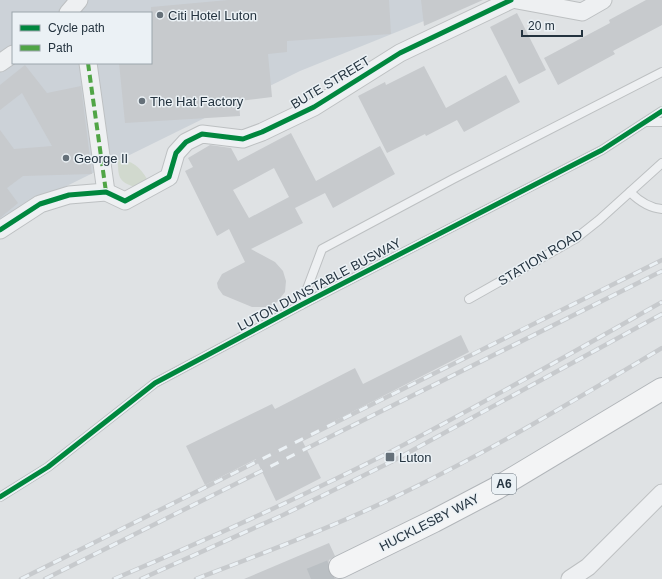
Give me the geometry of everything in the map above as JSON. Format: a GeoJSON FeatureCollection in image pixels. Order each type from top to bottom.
{"type":"FeatureCollection","features":[{"type":"Feature","properties":{"kind":"highway","name":"HUCKLESBY WAY"},"geometry":{"type":"LineString","coordinates":[[340,567],[434,522],[490,491],[662,389]]}},
{"type":"Feature","properties":{"kind":"street"},"geometry":{"type":"LineString","coordinates":[[69,12],[79,0]]}},
{"type":"Feature","properties":{"kind":"street","name":"BUTE STREET"},"geometry":{"type":"LineString","coordinates":[[0,230],[40,204],[69,195],[106,192],[125,201],[169,177],[176,153],[186,142],[202,134],[243,139],[262,132],[314,107],[400,53],[511,0]]}},
{"type":"Feature","properties":{"kind":"street"},"geometry":{"type":"LineString","coordinates":[[517,0],[582,12],[603,0]]}},
{"type":"Feature","properties":{"kind":"street"},"geometry":{"type":"LineString","coordinates":[[0,63],[12,55]]}},
{"type":"Feature","properties":{"kind":"street"},"geometry":{"type":"LineString","coordinates":[[88,64],[106,192]]}},
{"type":"Feature","properties":{"kind":"street"},"geometry":{"type":"LineString","coordinates":[[570,579],[588,567],[662,493]]}},
{"type":"Feature","properties":{"kind":"lane"},"geometry":{"type":"LineString","coordinates":[[301,305],[322,249],[453,179],[662,72]]}},
{"type":"Feature","properties":{"kind":"lane","name":"LUTON DUNSTABLE BUSWAY"},"geometry":{"type":"LineString","coordinates":[[0,497],[48,467],[156,383],[301,305],[602,150],[662,111]]}},
{"type":"Feature","properties":{"kind":"lane"},"geometry":{"type":"LineString","coordinates":[[647,122],[662,122]]}},
{"type":"Feature","properties":{"kind":"lane","name":"STATION ROAD"},"geometry":{"type":"LineString","coordinates":[[469,299],[575,239],[662,163]]}},
{"type":"Feature","properties":{"kind":"lane"},"geometry":{"type":"LineString","coordinates":[[630,192],[640,201],[655,208],[662,209]]}},
{"type":"Feature","properties":{"kind":"shaded area"},"geometry":{"type":"Polygon","coordinates":[[[0,0],[476,0],[300,71],[22,208],[0,226],[0,0]]]}},
{"type":"Feature","properties":{"kind":"shaded area"},"geometry":{"type":"Polygon","coordinates":[[[118,160],[127,161],[135,165],[147,179],[135,187],[125,183],[120,178],[118,160]]]}},
{"type":"Feature","properties":{"kind":"building"},"geometry":{"type":"Polygon","coordinates":[[[228,0],[389,0],[391,34],[287,41],[287,52],[268,54],[272,97],[239,101],[240,116],[125,123],[119,64],[152,64],[151,7],[228,0]]]}},
{"type":"Feature","properties":{"kind":"building"},"geometry":{"type":"Polygon","coordinates":[[[421,0],[483,0],[424,26],[421,0]]]}},
{"type":"Feature","properties":{"kind":"building"},"geometry":{"type":"Polygon","coordinates":[[[646,0],[662,0],[662,25],[613,51],[615,54],[558,85],[544,58],[610,23],[609,20],[646,0]]]}},
{"type":"Feature","properties":{"kind":"building"},"geometry":{"type":"Polygon","coordinates":[[[517,13],[546,70],[519,84],[490,27],[517,13]]]}},
{"type":"Feature","properties":{"kind":"building"},"geometry":{"type":"Polygon","coordinates":[[[25,65],[47,93],[81,86],[92,174],[23,176],[7,188],[18,203],[0,218],[0,130],[14,149],[52,146],[22,93],[0,110],[0,85],[25,65]]]}},
{"type":"Feature","properties":{"kind":"building"},"geometry":{"type":"Polygon","coordinates":[[[424,66],[446,108],[506,75],[520,102],[464,132],[457,120],[426,136],[425,134],[387,153],[358,96],[385,82],[386,85],[424,66]]]}},
{"type":"Feature","properties":{"kind":"building"},"geometry":{"type":"Polygon","coordinates":[[[291,133],[316,181],[380,146],[395,174],[333,208],[325,193],[295,208],[303,223],[251,249],[275,262],[283,271],[286,281],[285,292],[277,302],[268,307],[252,307],[223,295],[218,288],[217,283],[222,274],[245,262],[229,229],[217,236],[185,171],[193,167],[188,158],[210,145],[231,148],[238,161],[291,133]],[[274,168],[233,190],[249,218],[289,197],[274,168]]]}},
{"type":"Feature","properties":{"kind":"building"},"geometry":{"type":"Polygon","coordinates":[[[461,335],[469,352],[301,438],[321,478],[276,501],[256,459],[205,485],[186,446],[272,404],[275,409],[355,368],[363,384],[461,335]]]}},
{"type":"Feature","properties":{"kind":"building"},"geometry":{"type":"Polygon","coordinates":[[[329,543],[335,556],[329,560],[329,572],[333,577],[338,579],[244,579],[329,543]]]}},
{"type":"Feature","properties":{"kind":"tunnel"},"geometry":{"type":"LineString","coordinates":[[311,579],[340,567]]}},
{"type":"Feature","properties":{"kind":"railway"},"geometry":{"type":"LineString","coordinates":[[21,579],[662,260]]}},
{"type":"Feature","properties":{"kind":"railway"},"geometry":{"type":"LineString","coordinates":[[45,579],[662,271]]}},
{"type":"Feature","properties":{"kind":"railway"},"geometry":{"type":"LineString","coordinates":[[114,579],[251,519],[386,454],[490,399],[662,302]]}},
{"type":"Feature","properties":{"kind":"railway"},"geometry":{"type":"LineString","coordinates":[[141,579],[283,515],[391,462],[662,314]]}},
{"type":"Feature","properties":{"kind":"railway"},"geometry":{"type":"LineString","coordinates":[[196,579],[327,528],[436,477],[502,442],[662,348]]}},
{"type":"Feature","properties":{"kind":"marked path"},"geometry":{"type":"LineString","coordinates":[[88,64],[106,192]]}},
{"type":"Feature","properties":{"kind":"cycle path"},"geometry":{"type":"LineString","coordinates":[[0,230],[40,204],[69,195],[106,192],[125,201],[169,177],[176,153],[186,142],[202,134],[243,139],[262,132],[314,107],[400,53],[511,0]]}},
{"type":"Feature","properties":{"kind":"cycle path"},"geometry":{"type":"LineString","coordinates":[[0,497],[48,467],[155,383],[301,305],[602,150],[662,111]]}},
{"type":"Feature","properties":{"kind":"place","name":"Citi Hotel Luton"},"geometry":{"type":"Point","coordinates":[160,15]}},
{"type":"Feature","properties":{"kind":"place","name":"The Hat Factory"},"geometry":{"type":"Point","coordinates":[142,101]}},
{"type":"Feature","properties":{"kind":"place","name":"George II"},"geometry":{"type":"Point","coordinates":[66,158]}},
{"type":"Feature","properties":{"kind":"place","name":"Luton"},"geometry":{"type":"Point","coordinates":[390,457]}}]}
